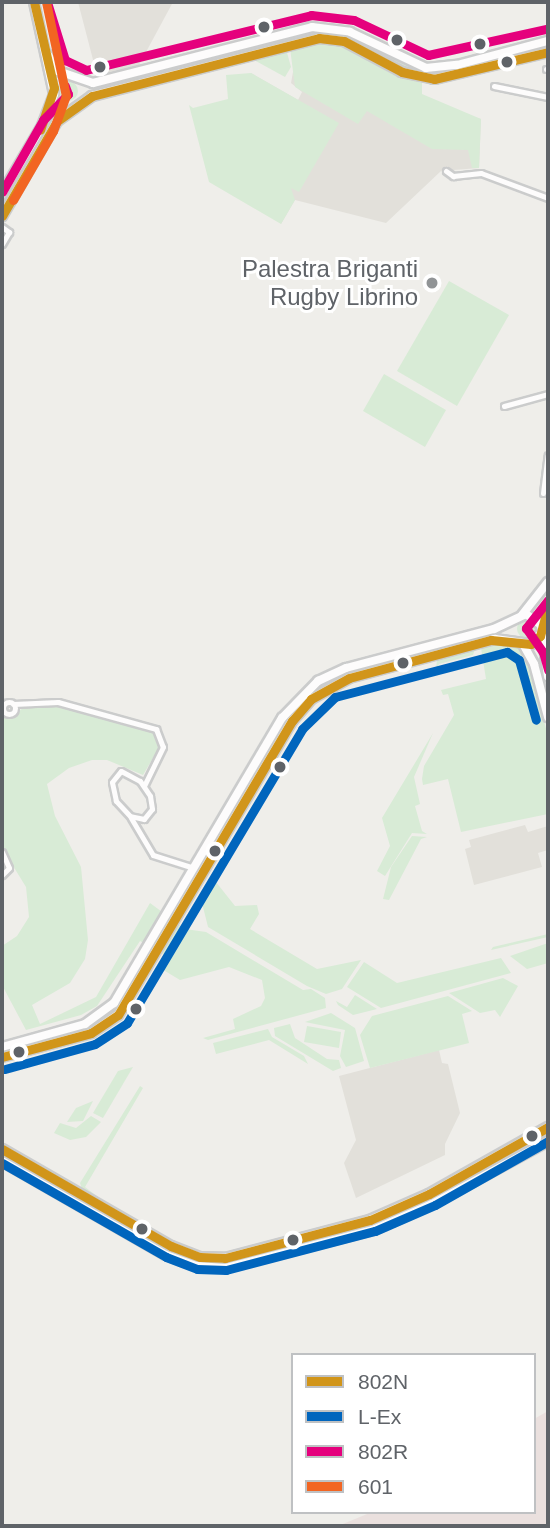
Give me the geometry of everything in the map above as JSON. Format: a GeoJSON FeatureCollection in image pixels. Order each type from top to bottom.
{"type":"FeatureCollection","features":[{"type":"Feature","properties":{"kind":"main road"},"geometry":{"type":"LineString","coordinates":[[34,2],[54,91],[60,104],[76,104],[319,38],[344,41],[402,72],[434,79],[548,52]]}},
{"type":"Feature","properties":{"kind":"main road"},"geometry":{"type":"LineString","coordinates":[[2,194],[42,126],[59,80],[98,83],[312,27],[350,32],[408,62],[435,68],[548,41]]}},
{"type":"Feature","properties":{"kind":"main road"},"geometry":{"type":"LineString","coordinates":[[2,216],[53,127],[76,104],[82,90],[73,79],[55,69],[48,55]]}},
{"type":"Feature","properties":{"kind":"main road"},"geometry":{"type":"LineString","coordinates":[[548,582],[512,630],[534,664],[548,717]]}},
{"type":"Feature","properties":{"kind":"main road"},"geometry":{"type":"LineString","coordinates":[[539,597],[542,603],[548,604],[542,631],[548,677]]}},
{"type":"Feature","properties":{"kind":"main road"},"geometry":{"type":"LineString","coordinates":[[2,1047],[98,1017],[119,996],[282,718],[304,691],[346,668],[490,630],[521,616],[534,616],[542,631]]}},
{"type":"Feature","properties":{"kind":"main road"},"geometry":{"type":"LineString","coordinates":[[490,630],[495,634],[491,640]]}},
{"type":"Feature","properties":{"kind":"main road"},"geometry":{"type":"LineString","coordinates":[[2,1058],[84,1035],[108,1024],[126,1005],[292,721],[310,699],[349,678],[491,640],[535,642],[542,631]]}},
{"type":"Feature","properties":{"kind":"main road"},"geometry":{"type":"LineString","coordinates":[[534,664],[544,660]]}},
{"type":"Feature","properties":{"kind":"main road"},"geometry":{"type":"LineString","coordinates":[[194,868],[203,873]]}},
{"type":"Feature","properties":{"kind":"main road"},"geometry":{"type":"LineString","coordinates":[[182,889],[191,894]]}},
{"type":"Feature","properties":{"kind":"main road"},"geometry":{"type":"LineString","coordinates":[[2,1149],[171,1247],[200,1257],[225,1258],[330,1233],[397,1209],[548,1127]]}},
{"type":"Feature","properties":{"kind":"main road"},"geometry":{"type":"LineString","coordinates":[[2,1161],[166,1255],[186,1264],[225,1268],[373,1230],[432,1205],[548,1141]]}},
{"type":"Feature","properties":{"kind":"street"},"geometry":{"type":"LineString","coordinates":[[495,86],[548,97]]}},
{"type":"Feature","properties":{"kind":"street"},"geometry":{"type":"LineString","coordinates":[[446,171],[451,175],[480,173],[548,198]]}},
{"type":"Feature","properties":{"kind":"street"},"geometry":{"type":"LineString","coordinates":[[2,227],[9,232],[2,244]]}},
{"type":"Feature","properties":{"kind":"street"},"geometry":{"type":"LineString","coordinates":[[504,406],[548,394]]}},
{"type":"Feature","properties":{"kind":"street"},"geometry":{"type":"LineString","coordinates":[[543,493],[548,455]]}},
{"type":"Feature","properties":{"kind":"street"},"geometry":{"type":"LineString","coordinates":[[3,710],[13,704],[58,702],[156,729],[163,747],[144,786]]}},
{"type":"Feature","properties":{"kind":"street"},"geometry":{"type":"LineString","coordinates":[[3,710],[13,712],[27,703]]}},
{"type":"Feature","properties":{"kind":"street"},"geometry":{"type":"LineString","coordinates":[[13,704],[13,712]]}},
{"type":"Feature","properties":{"kind":"street"},"geometry":{"type":"LineString","coordinates":[[142,835],[144,819],[152,803],[144,786],[121,771],[112,782],[116,801],[130,816],[156,858],[194,868]]}},
{"type":"Feature","properties":{"kind":"street"},"geometry":{"type":"LineString","coordinates":[[137,779],[149,772]]}},
{"type":"Feature","properties":{"kind":"street"},"geometry":{"type":"LineString","coordinates":[[130,816],[144,819]]}},
{"type":"Feature","properties":{"kind":"street"},"geometry":{"type":"LineString","coordinates":[[2,852],[9,864],[2,875]]}},
{"type":"Feature","properties":{"kind":"shaded area"},"geometry":{"type":"Polygon","coordinates":[[[78,2],[173,2],[139,65],[97,75],[78,2]]]}},
{"type":"Feature","properties":{"kind":"shaded area"},"geometry":{"type":"Polygon","coordinates":[[[293,72],[481,119],[479,168],[441,171],[386,223],[295,200],[281,224],[251,73],[298,100],[302,92],[291,83],[293,72]]]}},
{"type":"Feature","properties":{"kind":"shaded area"},"geometry":{"type":"Polygon","coordinates":[[[525,825],[528,832],[548,826],[548,850],[538,853],[542,867],[474,885],[465,849],[471,847],[469,840],[525,825]]]}},
{"type":"Feature","properties":{"kind":"shaded area"},"geometry":{"type":"Polygon","coordinates":[[[439,1050],[442,1063],[448,1064],[460,1113],[445,1144],[445,1155],[356,1198],[344,1163],[356,1140],[339,1076],[439,1050]]]}},
{"type":"Feature","properties":{"kind":"shaded area"},"geometry":{"type":"Polygon","coordinates":[[[548,1411],[548,1526],[338,1526],[367,1514],[536,1514],[536,1418],[548,1411]]]}},
{"type":"Feature","properties":{"kind":"green space"},"geometry":{"type":"Polygon","coordinates":[[[313,31],[349,35],[426,71],[458,69],[548,44],[548,48],[435,76],[404,69],[347,39],[313,34],[101,87],[313,31]]]}},
{"type":"Feature","properties":{"kind":"green space"},"geometry":{"type":"Polygon","coordinates":[[[323,42],[341,45],[392,74],[422,83],[422,94],[481,119],[479,168],[472,168],[468,150],[432,149],[367,111],[358,124],[295,87],[290,48],[323,42]]]}},
{"type":"Feature","properties":{"kind":"green space"},"geometry":{"type":"Polygon","coordinates":[[[286,49],[291,67],[285,77],[254,60],[286,49]]]}},
{"type":"Feature","properties":{"kind":"green space"},"geometry":{"type":"Polygon","coordinates":[[[251,73],[339,123],[299,192],[291,188],[295,200],[281,224],[209,182],[189,105],[193,108],[228,99],[226,75],[251,73]]]}},
{"type":"Feature","properties":{"kind":"green space"},"geometry":{"type":"Polygon","coordinates":[[[68,81],[75,84],[78,91],[75,98],[68,101],[61,98],[58,91],[61,84],[68,81]]]}},
{"type":"Feature","properties":{"kind":"green space"},"geometry":{"type":"Polygon","coordinates":[[[44,135],[2,208],[2,201],[44,135]]]}},
{"type":"Feature","properties":{"kind":"green space"},"geometry":{"type":"Polygon","coordinates":[[[449,281],[509,315],[457,406],[397,371],[449,281]]]}},
{"type":"Feature","properties":{"kind":"green space"},"geometry":{"type":"Polygon","coordinates":[[[384,374],[446,410],[425,447],[363,411],[384,374]]]}},
{"type":"Feature","properties":{"kind":"green space"},"geometry":{"type":"Polygon","coordinates":[[[522,620],[530,620],[535,629],[533,636],[522,638],[517,633],[517,625],[522,620]]]}},
{"type":"Feature","properties":{"kind":"green space"},"geometry":{"type":"Polygon","coordinates":[[[492,634],[346,675],[311,694],[287,721],[200,868],[284,720],[313,688],[350,669],[492,634]]]}},
{"type":"Feature","properties":{"kind":"green space"},"geometry":{"type":"Polygon","coordinates":[[[506,643],[520,649],[528,661],[548,736],[548,814],[461,832],[448,779],[423,785],[422,779],[424,766],[454,715],[448,694],[443,695],[441,690],[486,679],[481,648],[506,643]]]}},
{"type":"Feature","properties":{"kind":"green space"},"geometry":{"type":"Polygon","coordinates":[[[475,649],[473,655],[439,664],[436,670],[437,659],[475,649]]]}},
{"type":"Feature","properties":{"kind":"green space"},"geometry":{"type":"Polygon","coordinates":[[[50,703],[150,729],[158,735],[160,746],[143,775],[107,760],[92,760],[69,768],[47,784],[55,816],[81,867],[88,940],[85,959],[70,983],[32,1005],[40,1024],[96,997],[150,903],[185,929],[206,932],[303,990],[311,989],[325,998],[326,1008],[208,1040],[203,1038],[235,1029],[233,1019],[261,1006],[265,998],[262,980],[229,967],[180,980],[160,968],[166,956],[140,941],[97,1006],[81,1015],[26,1030],[2,985],[2,946],[17,936],[29,917],[26,887],[2,848],[2,715],[13,716],[23,708],[50,703]]]}},
{"type":"Feature","properties":{"kind":"green space"},"geometry":{"type":"Polygon","coordinates":[[[433,733],[414,777],[420,804],[415,806],[422,831],[427,834],[412,833],[385,876],[377,871],[390,846],[382,818],[433,733]]]}},
{"type":"Feature","properties":{"kind":"green space"},"geometry":{"type":"Polygon","coordinates":[[[412,836],[427,837],[421,839],[389,900],[383,899],[391,867],[412,836]]]}},
{"type":"Feature","properties":{"kind":"green space"},"geometry":{"type":"Polygon","coordinates":[[[212,877],[235,906],[257,905],[259,914],[250,929],[317,969],[361,960],[342,989],[326,994],[307,986],[208,927],[202,903],[212,877]]]}},
{"type":"Feature","properties":{"kind":"green space"},"geometry":{"type":"Polygon","coordinates":[[[548,934],[548,937],[491,950],[493,947],[548,934]]]}},
{"type":"Feature","properties":{"kind":"green space"},"geometry":{"type":"Polygon","coordinates":[[[548,943],[548,963],[527,969],[510,956],[548,943]]]}},
{"type":"Feature","properties":{"kind":"green space"},"geometry":{"type":"Polygon","coordinates":[[[146,957],[116,1011],[105,1022],[92,1029],[2,1055],[2,1051],[97,1023],[119,1003],[146,957]]]}},
{"type":"Feature","properties":{"kind":"green space"},"geometry":{"type":"Polygon","coordinates":[[[501,958],[511,973],[381,1008],[347,987],[364,962],[397,983],[501,958]]]}},
{"type":"Feature","properties":{"kind":"green space"},"geometry":{"type":"Polygon","coordinates":[[[503,978],[518,986],[500,1017],[495,1010],[480,1013],[449,993],[503,978]]]}},
{"type":"Feature","properties":{"kind":"green space"},"geometry":{"type":"Polygon","coordinates":[[[355,995],[377,1009],[353,1015],[336,1001],[347,1007],[355,995]]]}},
{"type":"Feature","properties":{"kind":"green space"},"geometry":{"type":"Polygon","coordinates":[[[448,996],[472,1011],[462,1014],[469,1043],[370,1068],[360,1035],[372,1016],[448,996]]]}},
{"type":"Feature","properties":{"kind":"green space"},"geometry":{"type":"Polygon","coordinates":[[[331,1013],[355,1028],[364,1061],[346,1067],[340,1056],[345,1030],[305,1022],[331,1013]]]}},
{"type":"Feature","properties":{"kind":"green space"},"geometry":{"type":"Polygon","coordinates":[[[290,1024],[295,1038],[327,1059],[339,1060],[341,1068],[333,1071],[275,1036],[274,1028],[290,1024]]]}},
{"type":"Feature","properties":{"kind":"green space"},"geometry":{"type":"Polygon","coordinates":[[[307,1026],[341,1032],[339,1048],[304,1042],[307,1026]]]}},
{"type":"Feature","properties":{"kind":"green space"},"geometry":{"type":"Polygon","coordinates":[[[268,1029],[272,1037],[304,1056],[308,1064],[269,1040],[216,1054],[213,1043],[268,1029]]]}},
{"type":"Feature","properties":{"kind":"green space"},"geometry":{"type":"Polygon","coordinates":[[[133,1067],[103,1118],[93,1113],[118,1071],[133,1067]]]}},
{"type":"Feature","properties":{"kind":"green space"},"geometry":{"type":"Polygon","coordinates":[[[140,1086],[143,1088],[85,1187],[110,1206],[82,1189],[80,1183],[140,1086]]]}},
{"type":"Feature","properties":{"kind":"green space"},"geometry":{"type":"Polygon","coordinates":[[[93,1101],[83,1121],[67,1122],[76,1108],[93,1101]]]}},
{"type":"Feature","properties":{"kind":"green space"},"geometry":{"type":"Polygon","coordinates":[[[91,1116],[101,1122],[86,1137],[70,1140],[54,1133],[60,1123],[76,1128],[91,1116]]]}},
{"type":"Feature","properties":{"kind":"green space"},"geometry":{"type":"Polygon","coordinates":[[[548,1131],[548,1137],[458,1187],[374,1226],[225,1265],[198,1263],[167,1253],[2,1157],[2,1152],[170,1250],[201,1260],[230,1261],[331,1236],[398,1212],[548,1131]]]}},
{"type":"Feature","properties":{"kind":"transit line","name":"802N"},"geometry":{"type":"LineString","coordinates":[[34,2],[54,88],[40,130]]}},
{"type":"Feature","properties":{"kind":"transit line","name":"601"},"geometry":{"type":"LineString","coordinates":[[13,200],[53,131],[66,96],[46,2]]}},
{"type":"Feature","properties":{"kind":"transit line","name":"802R"},"geometry":{"type":"LineString","coordinates":[[47,2],[65,60],[86,70],[311,15],[354,20],[428,55],[545,29]]}},
{"type":"Feature","properties":{"kind":"transit line","name":"802N"},"geometry":{"type":"LineString","coordinates":[[2,216],[57,121],[92,96],[319,38],[344,41],[402,72],[434,79],[548,52]]}},
{"type":"Feature","properties":{"kind":"transit line","name":"802R"},"geometry":{"type":"LineString","coordinates":[[2,192],[43,120],[68,94],[65,86]]}},
{"type":"Feature","properties":{"kind":"transit line","name":"802R"},"geometry":{"type":"LineString","coordinates":[[548,600],[526,628],[543,652],[548,670]]}},
{"type":"Feature","properties":{"kind":"transit line","name":"802N"},"geometry":{"type":"LineString","coordinates":[[2,1057],[91,1033],[118,1015],[292,721],[311,699],[349,678],[491,640],[531,644],[540,636],[548,606]]}},
{"type":"Feature","properties":{"kind":"transit line","name":"L-Ex"},"geometry":{"type":"LineString","coordinates":[[5,1069],[95,1044],[127,1023],[302,729],[335,697],[507,652],[519,660],[536,720]]}},
{"type":"Feature","properties":{"kind":"transit line","name":"802N"},"geometry":{"type":"LineString","coordinates":[[2,1149],[171,1246],[200,1257],[225,1258],[370,1220],[429,1194],[548,1127]]}},
{"type":"Feature","properties":{"kind":"transit line","name":"L-Ex"},"geometry":{"type":"LineString","coordinates":[[2,1163],[166,1257],[197,1269],[226,1270],[375,1231],[435,1205],[548,1141]]}},
{"type":"Feature","properties":{"kind":"place","name":"Palestra Briganti Rugby Librino"},"geometry":{"type":"Point","coordinates":[432,283]}}]}
